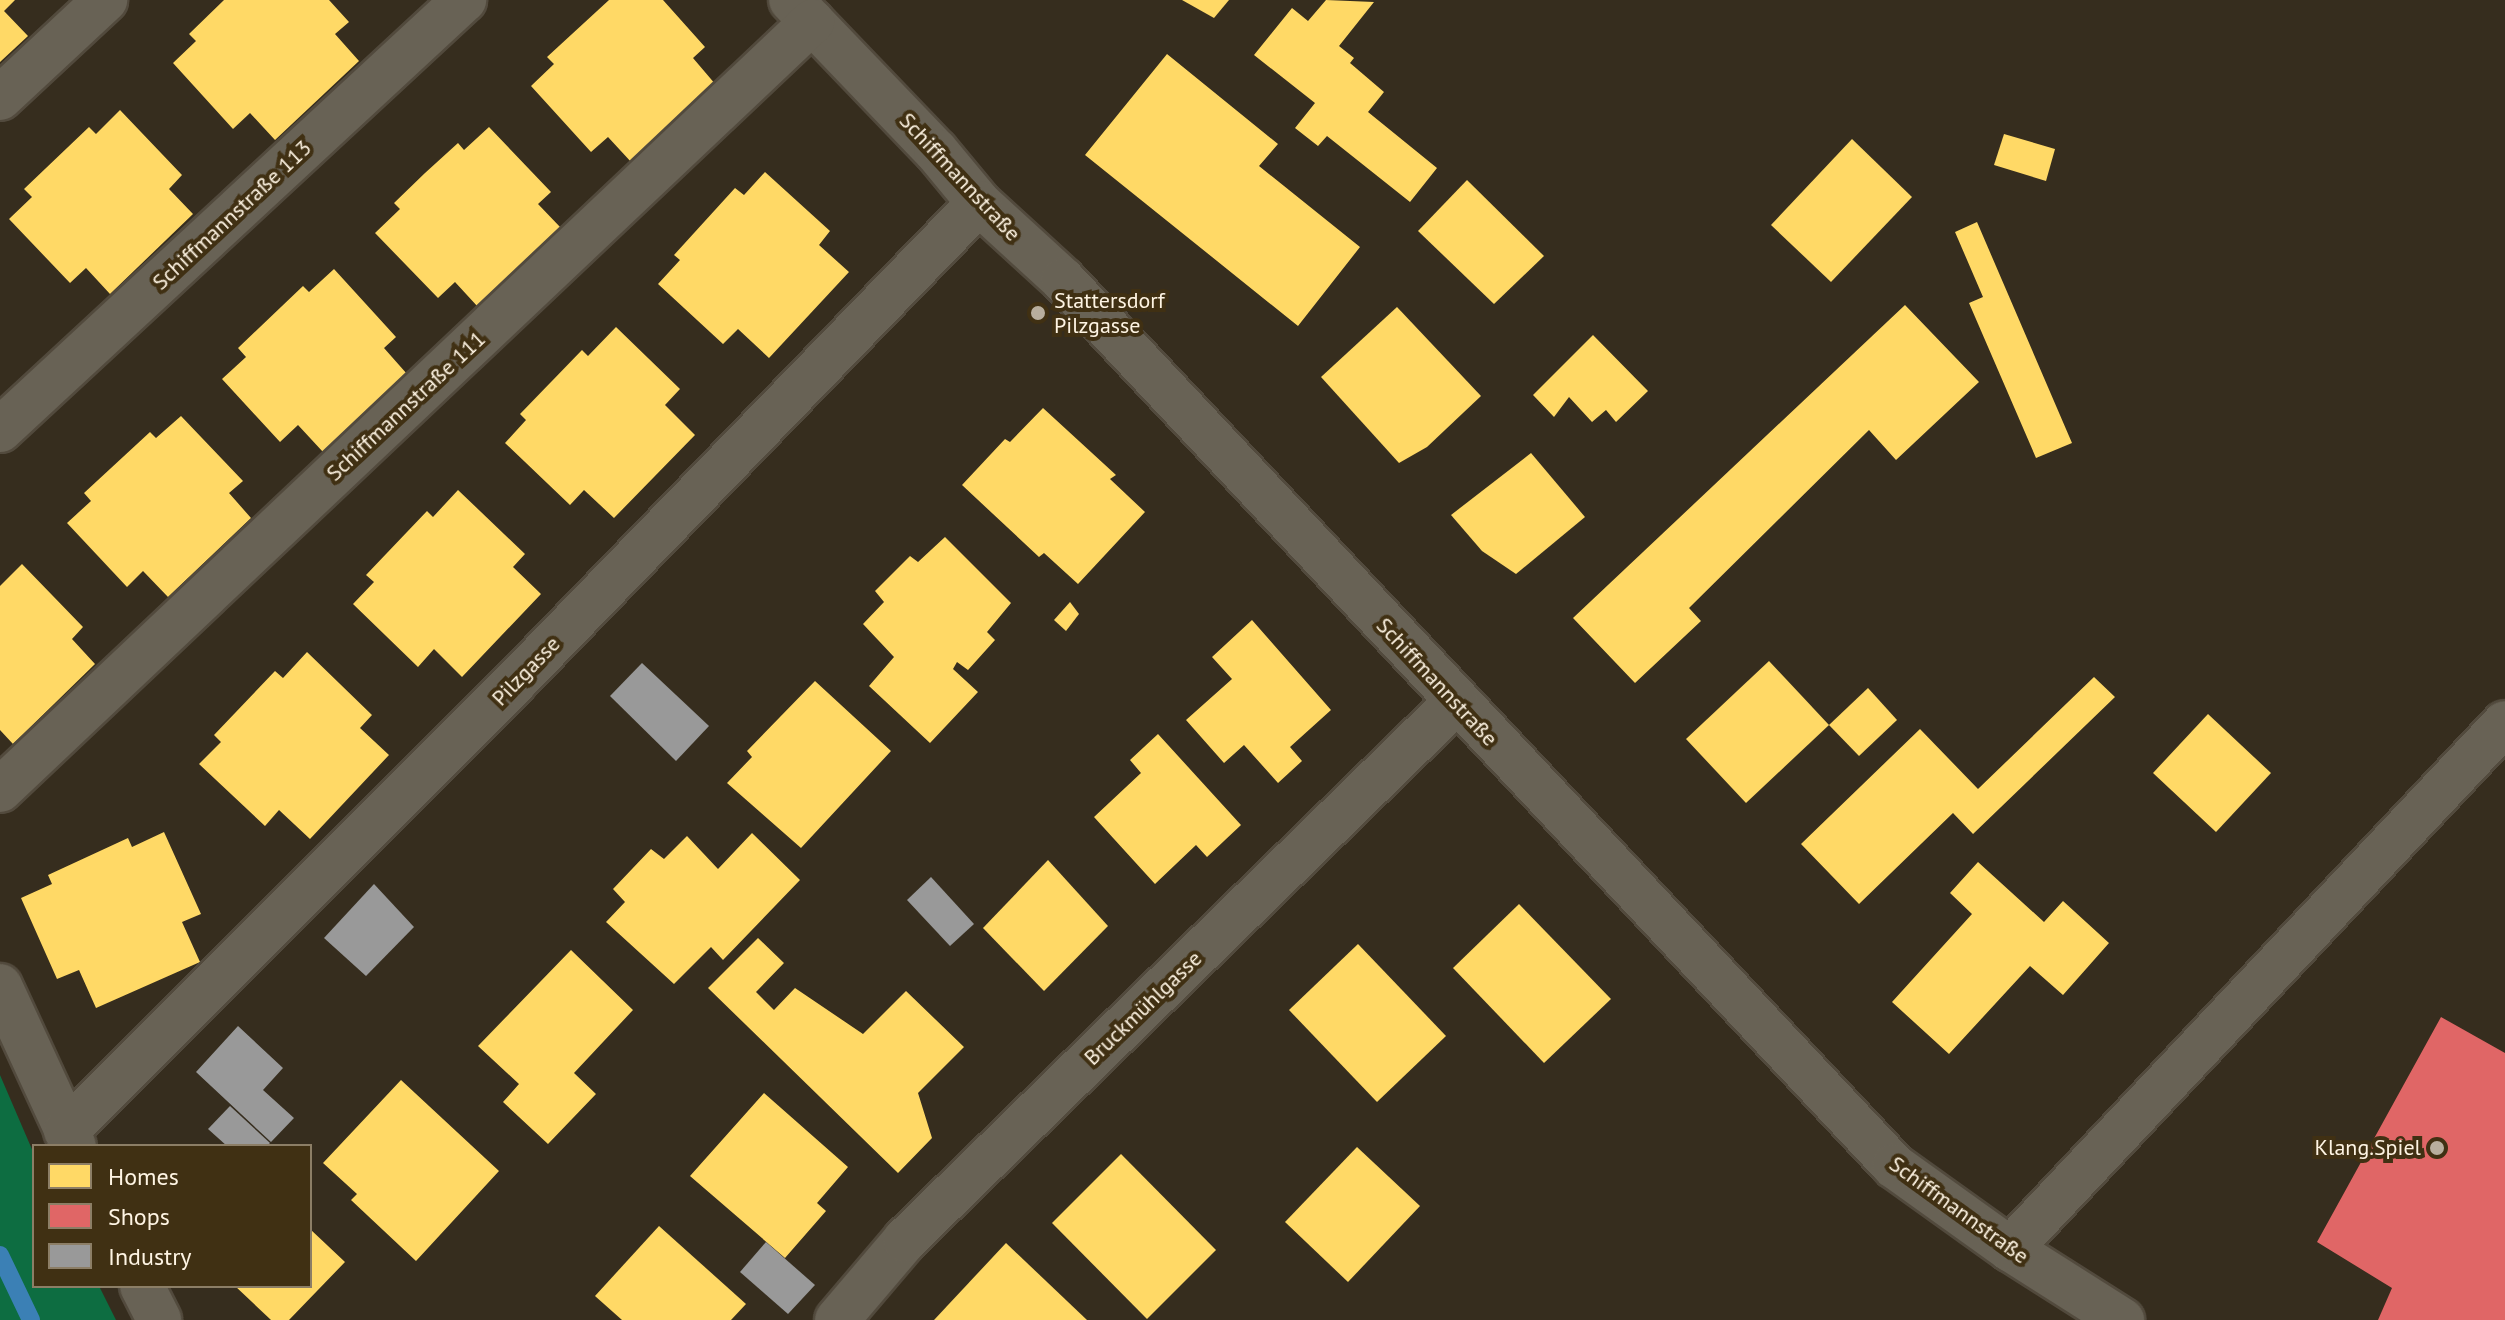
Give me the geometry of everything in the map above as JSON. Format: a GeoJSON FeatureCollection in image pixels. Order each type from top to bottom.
{"type":"FeatureCollection","features":[{"type":"Feature","properties":{"kind":"street"},"geometry":{"type":"LineString","coordinates":[[0,98],[105,0]]}},
{"type":"Feature","properties":{"kind":"street","name":"Schiffmannstraße 113"},"geometry":{"type":"LineString","coordinates":[[0,430],[464,0]]}},
{"type":"Feature","properties":{"kind":"street","name":"Schiffmannstraße"},"geometry":{"type":"LineString","coordinates":[[801,11],[936,151],[979,203],[1063,280],[1894,1166],[2010,1249],[2122,1320]]}},
{"type":"Feature","properties":{"kind":"street","name":"Schiffmannstraße 111"},"geometry":{"type":"LineString","coordinates":[[0,790],[801,11]]}},
{"type":"Feature","properties":{"kind":"street","name":"Pilzgasse"},"geometry":{"type":"LineString","coordinates":[[70,1138],[979,203]]}},
{"type":"Feature","properties":{"kind":"street","name":"Bruckmühlgasse"},"geometry":{"type":"LineString","coordinates":[[837,1320],[905,1240],[1456,702]]}},
{"type":"Feature","properties":{"kind":"street"},"geometry":{"type":"LineString","coordinates":[[2010,1249],[2505,723]]}},
{"type":"Feature","properties":{"kind":"street"},"geometry":{"type":"LineString","coordinates":[[0,986],[70,1138]]}},
{"type":"Feature","properties":{"kind":"street"},"geometry":{"type":"LineString","coordinates":[[143,1288],[159,1320]]}},
{"type":"Feature","properties":{"kind":"green space"},"geometry":{"type":"Polygon","coordinates":[[[0,1075],[32,1149],[32,1288],[100,1288],[116,1320],[0,1320],[0,1075]]]}},
{"type":"Feature","properties":{"kind":"building: Homes"},"geometry":{"type":"Polygon","coordinates":[[[0,0],[15,0],[4,11],[28,36],[0,62],[0,0]]]}},
{"type":"Feature","properties":{"kind":"building: Homes"},"geometry":{"type":"Polygon","coordinates":[[[224,0],[329,0],[349,22],[335,34],[359,61],[275,140],[250,113],[233,129],[173,63],[196,41],[189,34],[224,0]]]}},
{"type":"Feature","properties":{"kind":"building: Homes"},"geometry":{"type":"Polygon","coordinates":[[[609,0],[663,0],[705,47],[693,58],[716,85],[632,163],[608,137],[591,152],[531,86],[554,64],[547,57],[609,0]]]}},
{"type":"Feature","properties":{"kind":"building: Homes"},"geometry":{"type":"Polygon","coordinates":[[[1182,0],[1229,0],[1214,18],[1182,0]]]}},
{"type":"Feature","properties":{"kind":"building: Homes"},"geometry":{"type":"Polygon","coordinates":[[[1326,0],[1374,2],[1339,46],[1354,58],[1350,63],[1384,92],[1368,112],[1437,168],[1410,202],[1327,136],[1318,146],[1295,128],[1315,103],[1254,55],[1292,8],[1308,21],[1326,0]]]}},
{"type":"Feature","properties":{"kind":"building: Homes"},"geometry":{"type":"Polygon","coordinates":[[[1167,54],[1278,144],[1259,166],[1360,247],[1298,326],[1085,155],[1167,54]]]}},
{"type":"Feature","properties":{"kind":"building: Homes"},"geometry":{"type":"Polygon","coordinates":[[[120,110],[182,175],[169,189],[193,214],[110,294],[86,268],[70,283],[9,219],[32,197],[24,189],[89,127],[96,134],[120,110]]]}},
{"type":"Feature","properties":{"kind":"building: Homes"},"geometry":{"type":"Polygon","coordinates":[[[489,127],[551,192],[538,204],[561,228],[478,307],[455,282],[438,298],[375,233],[400,209],[394,203],[425,173],[458,143],[464,150],[489,127]]]}},
{"type":"Feature","properties":{"kind":"building: Homes"},"geometry":{"type":"Polygon","coordinates":[[[2004,134],[2055,149],[2046,181],[1994,165],[2004,134]]]}},
{"type":"Feature","properties":{"kind":"building: Homes"},"geometry":{"type":"Polygon","coordinates":[[[1852,139],[1912,197],[1831,282],[1771,225],[1852,139]]]}},
{"type":"Feature","properties":{"kind":"building: Homes"},"geometry":{"type":"Polygon","coordinates":[[[765,172],[830,231],[819,245],[849,272],[769,358],[738,329],[723,344],[658,284],[680,260],[674,255],[735,188],[744,195],[765,172]]]}},
{"type":"Feature","properties":{"kind":"building: Homes"},"geometry":{"type":"Polygon","coordinates":[[[1467,180],[1544,256],[1494,304],[1418,231],[1467,180]]]}},
{"type":"Feature","properties":{"kind":"building: Homes"},"geometry":{"type":"Polygon","coordinates":[[[1977,222],[2072,443],[2036,458],[1969,303],[1983,297],[1955,232],[1977,222]]]}},
{"type":"Feature","properties":{"kind":"building: Homes"},"geometry":{"type":"Polygon","coordinates":[[[334,269],[396,337],[384,348],[407,374],[323,452],[298,425],[280,442],[222,379],[246,357],[238,348],[303,286],[309,292],[334,269]]]}},
{"type":"Feature","properties":{"kind":"building: Homes"},"geometry":{"type":"Polygon","coordinates":[[[1905,305],[1979,382],[1896,460],[1869,430],[1689,608],[1701,621],[1635,683],[1573,618],[1905,305]]]}},
{"type":"Feature","properties":{"kind":"building: Homes"},"geometry":{"type":"Polygon","coordinates":[[[1397,307],[1481,396],[1427,447],[1399,463],[1321,377],[1397,307]]]}},
{"type":"Feature","properties":{"kind":"building: Homes"},"geometry":{"type":"Polygon","coordinates":[[[616,327],[680,389],[665,405],[695,435],[614,518],[584,490],[570,505],[505,443],[526,420],[520,414],[582,350],[588,356],[616,327]]]}},
{"type":"Feature","properties":{"kind":"building: Homes"},"geometry":{"type":"Polygon","coordinates":[[[1593,335],[1648,391],[1616,422],[1606,410],[1592,422],[1569,397],[1554,417],[1533,395],[1593,335]]]}},
{"type":"Feature","properties":{"kind":"building: Homes"},"geometry":{"type":"Polygon","coordinates":[[[1043,408],[1116,475],[1110,479],[1145,512],[1078,584],[1044,553],[1039,557],[962,485],[1005,439],[1010,442],[1043,408]]]}},
{"type":"Feature","properties":{"kind":"building: Homes"},"geometry":{"type":"Polygon","coordinates":[[[181,416],[243,481],[229,493],[251,518],[168,597],[143,571],[127,587],[67,523],[91,501],[84,493],[150,432],[156,438],[181,416]]]}},
{"type":"Feature","properties":{"kind":"building: Homes"},"geometry":{"type":"Polygon","coordinates":[[[1531,453],[1585,517],[1516,574],[1482,551],[1451,515],[1531,453]]]}},
{"type":"Feature","properties":{"kind":"building: Homes"},"geometry":{"type":"Polygon","coordinates":[[[458,490],[525,554],[513,567],[541,594],[462,677],[434,649],[418,667],[353,604],[374,582],[366,575],[427,511],[433,517],[458,490]]]}},
{"type":"Feature","properties":{"kind":"building: Homes"},"geometry":{"type":"Polygon","coordinates":[[[945,537],[1011,603],[987,632],[995,640],[968,670],[957,662],[953,669],[978,692],[930,743],[869,686],[894,657],[863,624],[884,602],[875,591],[910,556],[918,562],[945,537]]]}},
{"type":"Feature","properties":{"kind":"building: Homes"},"geometry":{"type":"Polygon","coordinates":[[[22,564],[83,627],[72,639],[95,664],[13,744],[0,730],[0,586],[22,564]]]}},
{"type":"Feature","properties":{"kind":"building: Homes"},"geometry":{"type":"Polygon","coordinates":[[[1070,602],[1079,614],[1066,631],[1054,620],[1070,602]]]}},
{"type":"Feature","properties":{"kind":"building: Homes"},"geometry":{"type":"Polygon","coordinates":[[[1252,620],[1331,710],[1290,747],[1302,761],[1278,783],[1244,745],[1224,763],[1186,720],[1232,679],[1212,657],[1252,620]]]}},
{"type":"Feature","properties":{"kind":"building: Homes"},"geometry":{"type":"Polygon","coordinates":[[[307,652],[372,715],[360,728],[389,755],[310,839],[279,810],[265,826],[199,764],[221,742],[214,735],[275,671],[283,678],[307,652]]]}},
{"type":"Feature","properties":{"kind":"building: Homes"},"geometry":{"type":"Polygon","coordinates":[[[1769,661],[1829,725],[1746,803],[1686,739],[1769,661]]]}},
{"type":"Feature","properties":{"kind":"building: Homes"},"geometry":{"type":"Polygon","coordinates":[[[2094,677],[2115,697],[1973,834],[1953,813],[1859,904],[1801,844],[1920,729],[1978,789],[2094,677]]]}},
{"type":"Feature","properties":{"kind":"building: Homes"},"geometry":{"type":"Polygon","coordinates":[[[815,681],[891,751],[801,848],[727,783],[752,757],[747,751],[815,681]]]}},
{"type":"Feature","properties":{"kind":"building: Homes"},"geometry":{"type":"Polygon","coordinates":[[[1868,688],[1897,720],[1859,756],[1829,725],[1868,688]]]}},
{"type":"Feature","properties":{"kind":"building: Homes"},"geometry":{"type":"Polygon","coordinates":[[[2208,714],[2271,773],[2216,832],[2153,773],[2208,714]]]}},
{"type":"Feature","properties":{"kind":"building: Homes"},"geometry":{"type":"Polygon","coordinates":[[[1158,734],[1241,825],[1207,857],[1196,845],[1155,884],[1094,817],[1141,773],[1130,760],[1158,734]]]}},
{"type":"Feature","properties":{"kind":"building: Homes"},"geometry":{"type":"Polygon","coordinates":[[[164,832],[201,914],[182,922],[200,962],[96,1008],[79,970],[57,979],[21,898],[52,884],[48,875],[128,838],[132,847],[164,832]]]}},
{"type":"Feature","properties":{"kind":"building: Homes"},"geometry":{"type":"Polygon","coordinates":[[[752,833],[800,880],[723,960],[711,947],[674,984],[606,922],[625,902],[613,889],[651,849],[664,859],[687,836],[718,869],[752,833]]]}},
{"type":"Feature","properties":{"kind":"building: Homes"},"geometry":{"type":"Polygon","coordinates":[[[1048,860],[1108,926],[1044,991],[983,928],[1048,860]]]}},
{"type":"Feature","properties":{"kind":"building: Homes"},"geometry":{"type":"Polygon","coordinates":[[[1978,862],[2044,922],[2063,901],[2109,943],[2063,995],[2030,966],[1949,1054],[1892,1002],[1972,914],[1950,893],[1978,862]]]}},
{"type":"Feature","properties":{"kind":"building: Homes"},"geometry":{"type":"Polygon","coordinates":[[[1519,904],[1611,999],[1544,1063],[1453,968],[1519,904]]]}},
{"type":"Feature","properties":{"kind":"building: Homes"},"geometry":{"type":"Polygon","coordinates":[[[758,938],[784,963],[756,992],[774,1010],[795,988],[863,1034],[906,991],[964,1047],[918,1093],[932,1138],[898,1173],[708,988],[758,938]]]}},
{"type":"Feature","properties":{"kind":"building: Homes"},"geometry":{"type":"Polygon","coordinates":[[[1358,944],[1446,1036],[1377,1102],[1289,1010],[1358,944]]]}},
{"type":"Feature","properties":{"kind":"building: Homes"},"geometry":{"type":"Polygon","coordinates":[[[571,950],[633,1010],[574,1073],[596,1094],[548,1144],[503,1102],[519,1084],[478,1046],[571,950]]]}},
{"type":"Feature","properties":{"kind":"building: Homes"},"geometry":{"type":"Polygon","coordinates":[[[401,1080],[499,1171],[416,1261],[351,1200],[357,1194],[323,1163],[401,1080]]]}},
{"type":"Feature","properties":{"kind":"building: Homes"},"geometry":{"type":"Polygon","coordinates":[[[764,1093],[848,1167],[817,1203],[826,1211],[785,1258],[690,1176],[764,1093]]]}},
{"type":"Feature","properties":{"kind":"building: Homes"},"geometry":{"type":"Polygon","coordinates":[[[1357,1147],[1420,1206],[1348,1282],[1285,1222],[1357,1147]]]}},
{"type":"Feature","properties":{"kind":"building: Homes"},"geometry":{"type":"Polygon","coordinates":[[[1121,1154],[1216,1250],[1147,1319],[1052,1223],[1121,1154]]]}},
{"type":"Feature","properties":{"kind":"building: Homes"},"geometry":{"type":"Polygon","coordinates":[[[659,1226],[746,1304],[731,1320],[622,1320],[595,1296],[659,1226]]]}},
{"type":"Feature","properties":{"kind":"building: Homes"},"geometry":{"type":"Polygon","coordinates":[[[312,1231],[345,1262],[289,1320],[271,1320],[237,1288],[312,1288],[312,1231]]]}},
{"type":"Feature","properties":{"kind":"building: Homes"},"geometry":{"type":"Polygon","coordinates":[[[1006,1243],[1087,1320],[934,1320],[1006,1243]]]}},
{"type":"Feature","properties":{"kind":"building: Shops","name":"Klang.Spiel"},"geometry":{"type":"Polygon","coordinates":[[[2441,1017],[2505,1053],[2505,1320],[2378,1320],[2392,1288],[2317,1242],[2441,1017]]]}},
{"type":"Feature","properties":{"kind":"building: Industry"},"geometry":{"type":"Polygon","coordinates":[[[642,663],[709,726],[676,761],[610,696],[642,663]]]}},
{"type":"Feature","properties":{"kind":"building: Industry"},"geometry":{"type":"Polygon","coordinates":[[[931,877],[974,924],[950,946],[907,900],[931,877]]]}},
{"type":"Feature","properties":{"kind":"building: Industry"},"geometry":{"type":"Polygon","coordinates":[[[374,884],[414,927],[366,976],[324,938],[374,884]]]}},
{"type":"Feature","properties":{"kind":"building: Industry"},"geometry":{"type":"Polygon","coordinates":[[[238,1026],[283,1068],[263,1090],[294,1118],[271,1142],[196,1072],[238,1026]]]}},
{"type":"Feature","properties":{"kind":"building: Industry"},"geometry":{"type":"Polygon","coordinates":[[[230,1106],[270,1143],[225,1144],[208,1129],[230,1106]]]}},
{"type":"Feature","properties":{"kind":"building: Industry"},"geometry":{"type":"Polygon","coordinates":[[[766,1242],[815,1285],[788,1314],[740,1272],[766,1242]]]}},
{"type":"Feature","properties":{"kind":"waterway"},"geometry":{"type":"LineString","coordinates":[[0,1255],[31,1320]]}},
{"type":"Feature","properties":{"kind":"place","name":"Stattersdorf Pilzgasse"},"geometry":{"type":"Point","coordinates":[1038,313]}},
{"type":"Feature","properties":{"kind":"place","name":"Klang.Spiel"},"geometry":{"type":"Point","coordinates":[2437,1148]}}]}
